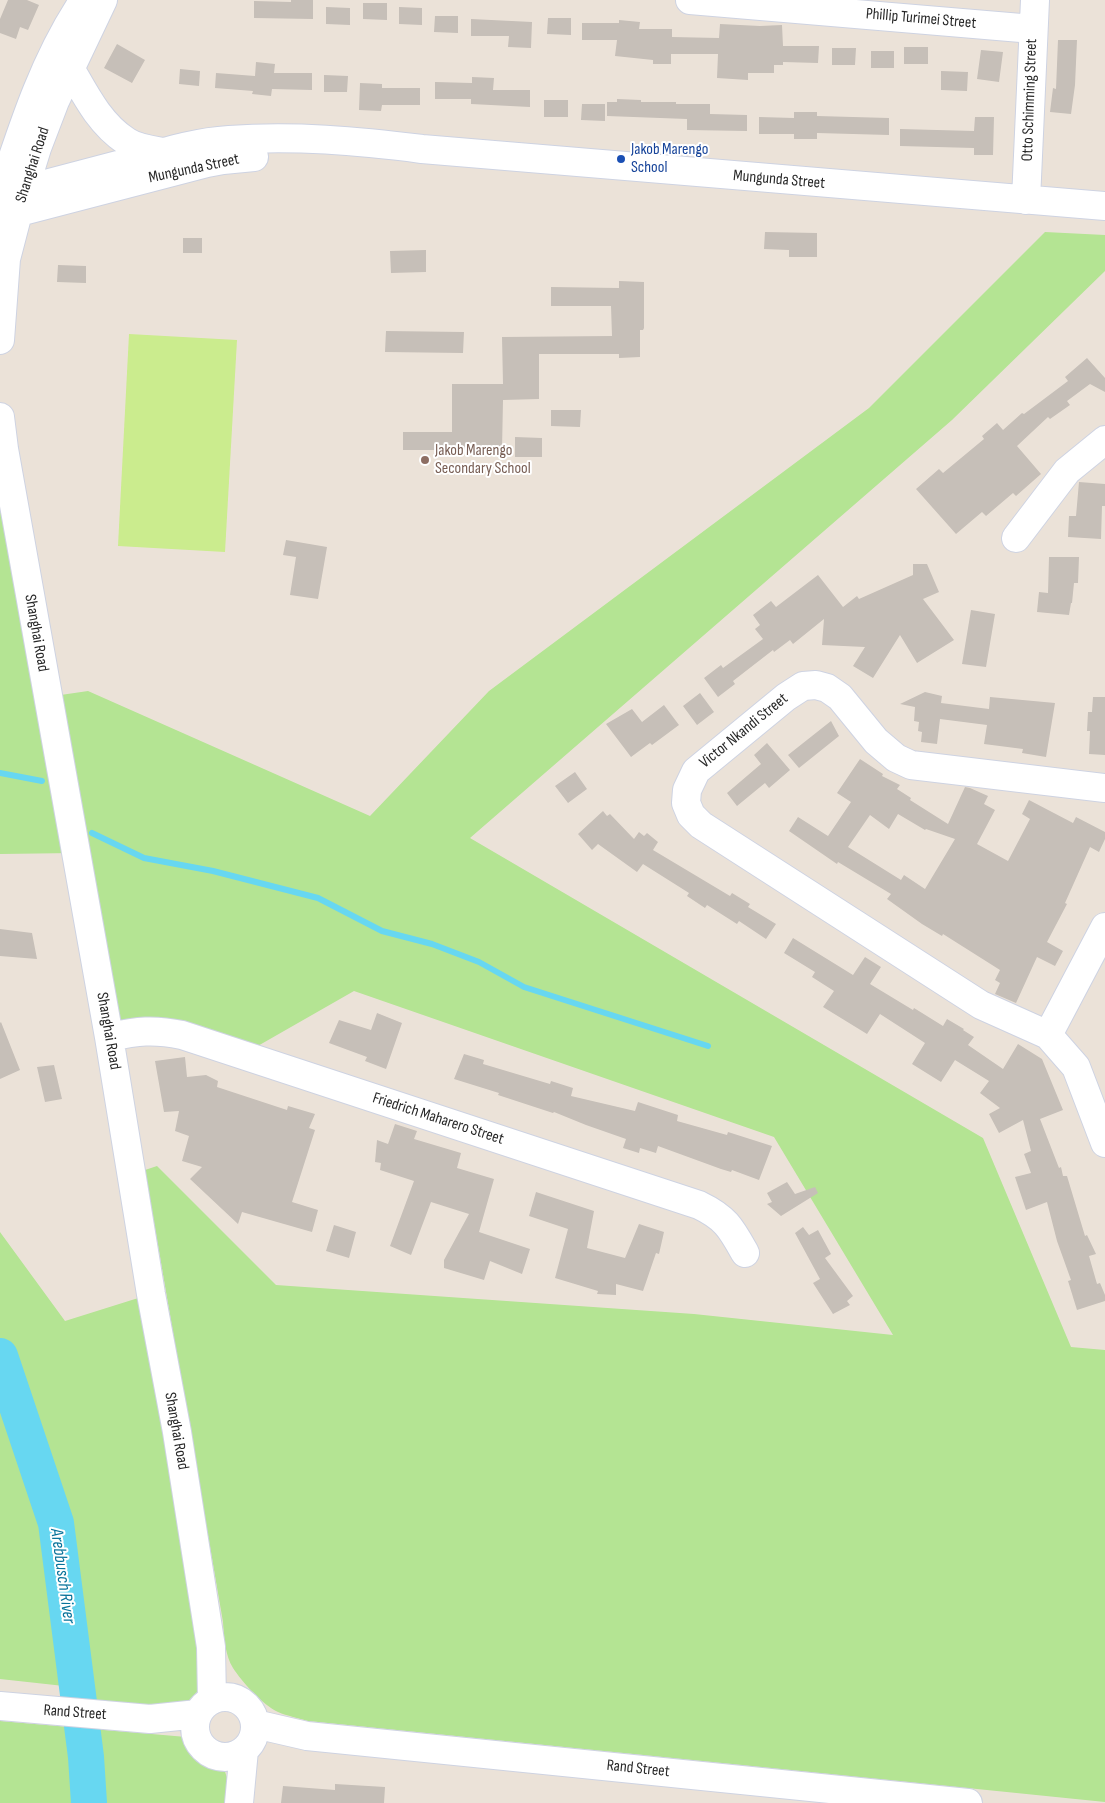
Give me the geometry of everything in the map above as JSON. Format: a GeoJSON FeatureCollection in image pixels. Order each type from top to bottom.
{"type":"FeatureCollection","features":[{"type":"Feature","properties":{"kind":"street","name":"Shanghai Road"},"geometry":{"type":"LineString","coordinates":[[0,340],[8,202],[28,113],[69,22],[84,0]]}},
{"type":"Feature","properties":{"kind":"street","name":"Shanghai Road"},"geometry":{"type":"LineString","coordinates":[[8,202],[37,148],[70,68],[103,0]]}},
{"type":"Feature","properties":{"kind":"street","name":"Phillip Turimei Street"},"geometry":{"type":"LineString","coordinates":[[690,0],[1033,29]]}},
{"type":"Feature","properties":{"kind":"street","name":"Otto Schimming Street"},"geometry":{"type":"LineString","coordinates":[[1026,200],[1035,0]]}},
{"type":"Feature","properties":{"kind":"street"},"geometry":{"type":"LineString","coordinates":[[70,68],[90,104],[110,128],[127,142],[142,148],[162,152]]}},
{"type":"Feature","properties":{"kind":"street","name":"Mungunda Street"},"geometry":{"type":"LineString","coordinates":[[8,202],[162,152],[228,140],[271,139],[385,144],[422,150],[1105,206]]}},
{"type":"Feature","properties":{"kind":"street","name":"Mungunda Street"},"geometry":{"type":"LineString","coordinates":[[8,202],[242,157],[396,155],[422,150]]}},
{"type":"Feature","properties":{"kind":"street","name":"Shanghai Road"},"geometry":{"type":"LineString","coordinates":[[0,417],[4,450],[47,697],[109,1037],[151,1294],[177,1432],[211,1647],[211,1713]]}},
{"type":"Feature","properties":{"kind":"street"},"geometry":{"type":"LineString","coordinates":[[1016,538],[1067,471],[1105,440]]}},
{"type":"Feature","properties":{"kind":"street","name":"Victor Nkandi Street"},"geometry":{"type":"LineString","coordinates":[[1048,1034],[981,1005],[702,825],[691,814],[686,803],[687,790],[696,771],[786,697],[803,686],[816,685],[827,688],[840,697],[876,740],[896,758],[911,765],[1105,788]]}},
{"type":"Feature","properties":{"kind":"street"},"geometry":{"type":"LineString","coordinates":[[1105,927],[1048,1034],[1076,1067],[1105,1143]]}},
{"type":"Feature","properties":{"kind":"street","name":"Friedrich Maharero Street"},"geometry":{"type":"LineString","coordinates":[[109,1037],[133,1032],[160,1030],[182,1035],[699,1205],[714,1213],[728,1224],[745,1253]]}},
{"type":"Feature","properties":{"kind":"street"},"geometry":{"type":"LineString","coordinates":[[237,1803],[242,1743],[252,1713],[245,1704],[211,1713],[206,1750],[242,1743]]}},
{"type":"Feature","properties":{"kind":"street","name":"Rand Street"},"geometry":{"type":"LineString","coordinates":[[0,1706],[146,1718],[211,1713]]}},
{"type":"Feature","properties":{"kind":"street","name":"Rand Street"},"geometry":{"type":"LineString","coordinates":[[242,1743],[307,1736],[968,1803]]}},
{"type":"Feature","properties":{"kind":"green space"},"geometry":{"type":"Polygon","coordinates":[[[1045,232],[1105,235],[1105,271],[952,420],[470,838],[983,1138],[1071,1347],[1105,1350],[1105,1802],[308,1721],[285,1715],[272,1709],[253,1693],[233,1668],[224,1640],[223,1622],[145,1170],[157,1166],[276,1285],[694,1314],[893,1335],[774,1137],[354,991],[242,1055],[109,1037],[75,853],[0,854],[0,417],[47,697],[88,691],[370,816],[489,691],[869,408],[1045,232]]]}},
{"type":"Feature","properties":{"kind":"green space"},"geometry":{"type":"Polygon","coordinates":[[[129,334],[237,340],[225,552],[118,546],[129,334]]]}},
{"type":"Feature","properties":{"kind":"green space"},"geometry":{"type":"Polygon","coordinates":[[[0,1232],[65,1321],[151,1294],[211,1647],[198,1714],[80,1711],[56,1523],[0,1356],[0,1232]]]}},
{"type":"Feature","properties":{"kind":"green space"},"geometry":{"type":"Polygon","coordinates":[[[0,1362],[53,1529],[72,1684],[64,1686],[0,1679],[0,1362]]]}},
{"type":"Feature","properties":{"kind":"green space"},"geometry":{"type":"Polygon","coordinates":[[[0,1721],[198,1738],[206,1750],[220,1756],[235,1803],[0,1803],[0,1721]]]}},
{"type":"Feature","properties":{"kind":"building"},"geometry":{"type":"Polygon","coordinates":[[[8,0],[27,0],[39,5],[28,30],[20,27],[16,39],[0,33],[0,19],[8,0]]]}},
{"type":"Feature","properties":{"kind":"building"},"geometry":{"type":"Polygon","coordinates":[[[291,0],[313,0],[313,19],[254,18],[254,1],[291,2],[291,0]]]}},
{"type":"Feature","properties":{"kind":"building"},"geometry":{"type":"Polygon","coordinates":[[[363,3],[387,3],[387,20],[363,19],[363,3]]]}},
{"type":"Feature","properties":{"kind":"building"},"geometry":{"type":"Polygon","coordinates":[[[326,7],[350,8],[350,25],[326,24],[326,7]]]}},
{"type":"Feature","properties":{"kind":"building"},"geometry":{"type":"Polygon","coordinates":[[[399,7],[422,8],[422,25],[399,24],[399,7]]]}},
{"type":"Feature","properties":{"kind":"building"},"geometry":{"type":"Polygon","coordinates":[[[435,16],[458,16],[458,33],[434,32],[435,16]]]}},
{"type":"Feature","properties":{"kind":"building"},"geometry":{"type":"Polygon","coordinates":[[[548,18],[571,18],[571,35],[547,34],[548,18]]]}},
{"type":"Feature","properties":{"kind":"building"},"geometry":{"type":"Polygon","coordinates":[[[471,19],[532,22],[531,48],[508,47],[509,36],[471,36],[471,19]]]}},
{"type":"Feature","properties":{"kind":"building"},"geometry":{"type":"Polygon","coordinates":[[[619,20],[640,22],[639,29],[672,29],[672,37],[719,38],[720,24],[782,25],[783,46],[819,46],[818,63],[783,62],[783,65],[774,65],[774,73],[748,73],[748,80],[717,78],[718,54],[671,54],[671,64],[653,64],[653,60],[615,56],[617,40],[582,40],[582,23],[619,23],[619,20]]]}},
{"type":"Feature","properties":{"kind":"building"},"geometry":{"type":"Polygon","coordinates":[[[1058,40],[1077,40],[1075,85],[1071,114],[1050,112],[1053,88],[1056,89],[1058,40]]]}},
{"type":"Feature","properties":{"kind":"building"},"geometry":{"type":"Polygon","coordinates":[[[117,44],[145,60],[132,83],[104,68],[117,44]]]}},
{"type":"Feature","properties":{"kind":"building"},"geometry":{"type":"Polygon","coordinates":[[[904,47],[928,47],[928,64],[904,64],[904,47]]]}},
{"type":"Feature","properties":{"kind":"building"},"geometry":{"type":"Polygon","coordinates":[[[832,48],[856,48],[855,65],[832,65],[832,48]]]}},
{"type":"Feature","properties":{"kind":"building"},"geometry":{"type":"Polygon","coordinates":[[[981,50],[1003,52],[999,82],[977,79],[981,50]]]}},
{"type":"Feature","properties":{"kind":"building"},"geometry":{"type":"Polygon","coordinates":[[[871,51],[894,51],[894,68],[871,68],[871,51]]]}},
{"type":"Feature","properties":{"kind":"building"},"geometry":{"type":"Polygon","coordinates":[[[256,62],[275,64],[274,73],[312,73],[312,90],[272,89],[271,96],[252,94],[253,91],[215,88],[216,73],[255,76],[256,62]]]}},
{"type":"Feature","properties":{"kind":"building"},"geometry":{"type":"Polygon","coordinates":[[[180,69],[200,71],[199,86],[179,84],[180,69]]]}},
{"type":"Feature","properties":{"kind":"building"},"geometry":{"type":"Polygon","coordinates":[[[941,71],[968,72],[967,91],[941,90],[941,71]]]}},
{"type":"Feature","properties":{"kind":"building"},"geometry":{"type":"Polygon","coordinates":[[[324,75],[348,76],[347,92],[324,92],[324,75]]]}},
{"type":"Feature","properties":{"kind":"building"},"geometry":{"type":"Polygon","coordinates":[[[472,77],[494,78],[493,90],[530,90],[530,107],[471,104],[471,99],[435,99],[435,82],[472,83],[472,77]]]}},
{"type":"Feature","properties":{"kind":"building"},"geometry":{"type":"Polygon","coordinates":[[[360,83],[382,84],[382,88],[420,88],[420,105],[382,105],[381,111],[359,110],[360,83]]]}},
{"type":"Feature","properties":{"kind":"building"},"geometry":{"type":"Polygon","coordinates":[[[617,99],[641,100],[641,102],[676,102],[676,104],[710,104],[710,114],[747,115],[747,131],[687,130],[687,119],[607,116],[607,102],[617,102],[617,99]]]}},
{"type":"Feature","properties":{"kind":"building"},"geometry":{"type":"Polygon","coordinates":[[[544,100],[568,100],[568,117],[544,117],[544,100]]]}},
{"type":"Feature","properties":{"kind":"building"},"geometry":{"type":"Polygon","coordinates":[[[582,104],[605,104],[605,121],[581,120],[582,104]]]}},
{"type":"Feature","properties":{"kind":"building"},"geometry":{"type":"Polygon","coordinates":[[[794,112],[817,112],[817,116],[889,118],[889,135],[817,133],[817,139],[794,139],[794,134],[759,134],[759,117],[794,118],[794,112]]]}},
{"type":"Feature","properties":{"kind":"building"},"geometry":{"type":"Polygon","coordinates":[[[975,117],[994,117],[993,155],[974,155],[974,148],[900,146],[900,129],[974,131],[975,117]]]}},
{"type":"Feature","properties":{"kind":"building"},"geometry":{"type":"Polygon","coordinates":[[[765,232],[817,233],[817,257],[789,257],[789,250],[764,249],[765,232]]]}},
{"type":"Feature","properties":{"kind":"building"},"geometry":{"type":"Polygon","coordinates":[[[183,238],[202,238],[202,253],[183,253],[183,238]]]}},
{"type":"Feature","properties":{"kind":"building"},"geometry":{"type":"Polygon","coordinates":[[[426,250],[426,272],[391,273],[390,251],[426,250]]]}},
{"type":"Feature","properties":{"kind":"building"},"geometry":{"type":"Polygon","coordinates":[[[58,265],[86,266],[86,283],[57,282],[58,265]]]}},
{"type":"Feature","properties":{"kind":"building"},"geometry":{"type":"Polygon","coordinates":[[[619,281],[644,282],[644,328],[640,330],[640,357],[619,358],[619,354],[539,354],[539,399],[503,400],[502,450],[403,450],[403,432],[452,432],[452,384],[503,384],[502,337],[612,336],[611,306],[551,306],[551,287],[619,288],[619,281]]]}},
{"type":"Feature","properties":{"kind":"building"},"geometry":{"type":"Polygon","coordinates":[[[386,331],[464,332],[463,353],[385,352],[386,331]]]}},
{"type":"Feature","properties":{"kind":"building"},"geometry":{"type":"Polygon","coordinates":[[[1087,358],[1105,378],[1105,392],[1090,384],[1067,401],[1070,405],[1050,419],[1048,417],[1017,446],[1041,474],[1016,496],[1013,493],[986,516],[982,512],[956,534],[916,489],[939,469],[943,473],[984,439],[982,436],[997,423],[1003,430],[1022,413],[1024,414],[1068,381],[1065,377],[1087,358]]]}},
{"type":"Feature","properties":{"kind":"building"},"geometry":{"type":"Polygon","coordinates":[[[551,410],[581,410],[580,427],[551,426],[551,410]]]}},
{"type":"Feature","properties":{"kind":"building"},"geometry":{"type":"Polygon","coordinates":[[[515,437],[542,438],[542,457],[515,457],[515,437]]]}},
{"type":"Feature","properties":{"kind":"building"},"geometry":{"type":"Polygon","coordinates":[[[1079,482],[1105,484],[1105,506],[1102,506],[1101,539],[1068,537],[1069,516],[1076,516],[1079,482]]]}},
{"type":"Feature","properties":{"kind":"building"},"geometry":{"type":"Polygon","coordinates":[[[286,540],[327,547],[318,599],[290,595],[296,557],[283,555],[286,540]]]}},
{"type":"Feature","properties":{"kind":"building"},"geometry":{"type":"Polygon","coordinates":[[[1049,557],[1079,557],[1078,583],[1074,583],[1069,615],[1037,612],[1039,592],[1048,593],[1049,557]]]}},
{"type":"Feature","properties":{"kind":"building"},"geometry":{"type":"Polygon","coordinates":[[[913,564],[927,564],[939,592],[923,599],[954,640],[917,663],[900,635],[873,678],[853,666],[865,647],[822,645],[824,619],[793,644],[790,640],[774,652],[773,650],[733,681],[735,684],[718,697],[704,678],[721,665],[723,668],[763,639],[755,629],[760,625],[753,615],[771,601],[776,607],[818,575],[843,607],[857,596],[859,599],[913,575],[913,564]]]}},
{"type":"Feature","properties":{"kind":"building"},"geometry":{"type":"Polygon","coordinates":[[[971,610],[995,614],[986,667],[962,664],[971,610]]]}},
{"type":"Feature","properties":{"kind":"building"},"geometry":{"type":"Polygon","coordinates":[[[925,692],[942,696],[941,703],[989,709],[990,697],[1055,703],[1046,757],[1022,753],[1023,749],[984,744],[987,725],[940,719],[937,744],[921,742],[922,732],[918,731],[919,722],[914,721],[915,707],[900,704],[925,692]]]}},
{"type":"Feature","properties":{"kind":"building"},"geometry":{"type":"Polygon","coordinates":[[[700,693],[714,712],[697,725],[683,706],[700,693]]]}},
{"type":"Feature","properties":{"kind":"building"},"geometry":{"type":"Polygon","coordinates":[[[1093,697],[1105,697],[1105,755],[1089,754],[1090,731],[1087,731],[1088,712],[1092,712],[1093,697]]]}},
{"type":"Feature","properties":{"kind":"building"},"geometry":{"type":"Polygon","coordinates":[[[664,705],[679,725],[652,745],[650,743],[631,757],[606,724],[632,709],[642,722],[664,705]]]}},
{"type":"Feature","properties":{"kind":"building"},"geometry":{"type":"Polygon","coordinates":[[[831,721],[839,736],[799,768],[788,755],[831,721]]]}},
{"type":"Feature","properties":{"kind":"building"},"geometry":{"type":"Polygon","coordinates":[[[767,743],[790,770],[769,788],[765,783],[737,806],[727,793],[761,764],[754,755],[767,743]]]}},
{"type":"Feature","properties":{"kind":"building"},"geometry":{"type":"Polygon","coordinates":[[[860,759],[883,774],[882,776],[900,785],[897,789],[911,798],[910,800],[948,824],[965,787],[970,788],[988,796],[984,804],[995,810],[977,844],[1008,861],[1030,819],[1022,814],[1029,800],[1073,823],[1076,817],[1105,832],[1105,839],[1099,852],[1090,847],[1065,903],[1067,904],[1047,942],[1063,951],[1055,966],[1037,957],[1016,1003],[995,994],[1000,983],[995,980],[1000,970],[943,934],[942,936],[922,924],[887,899],[891,894],[838,862],[837,864],[789,831],[798,817],[828,836],[851,802],[837,793],[860,759]],[[898,814],[889,829],[870,815],[848,847],[901,880],[904,875],[925,889],[955,839],[925,830],[898,814]]]}},
{"type":"Feature","properties":{"kind":"building"},"geometry":{"type":"Polygon","coordinates":[[[575,772],[587,789],[568,803],[555,786],[575,772]]]}},
{"type":"Feature","properties":{"kind":"building"},"geometry":{"type":"Polygon","coordinates":[[[603,811],[607,816],[610,814],[634,839],[639,832],[644,836],[647,833],[658,842],[653,850],[730,896],[732,893],[750,904],[748,907],[776,924],[766,939],[739,921],[737,924],[707,905],[705,908],[687,896],[689,893],[643,864],[637,872],[598,844],[592,850],[578,834],[603,811]]]}},
{"type":"Feature","properties":{"kind":"building"},"geometry":{"type":"Polygon","coordinates":[[[0,929],[32,933],[37,959],[0,956],[0,929]]]}},
{"type":"Feature","properties":{"kind":"building"},"geometry":{"type":"Polygon","coordinates":[[[793,938],[853,975],[865,957],[881,967],[870,984],[943,1026],[947,1019],[964,1029],[974,1037],[968,1045],[1003,1069],[1018,1044],[1042,1059],[1063,1110],[1040,1119],[1059,1168],[1061,1167],[1063,1176],[1067,1176],[1085,1236],[1087,1235],[1096,1254],[1089,1256],[1097,1284],[1100,1283],[1105,1295],[1105,1301],[1077,1310],[1068,1281],[1071,1280],[1057,1241],[1047,1202],[1026,1210],[1015,1177],[1031,1173],[1024,1154],[1031,1151],[1023,1120],[999,1133],[989,1114],[1000,1108],[980,1093],[989,1081],[955,1060],[941,1082],[912,1064],[925,1043],[880,1014],[867,1034],[823,1007],[834,991],[812,977],[815,972],[784,953],[793,938]]]}},
{"type":"Feature","properties":{"kind":"building"},"geometry":{"type":"Polygon","coordinates":[[[377,1013],[402,1023],[386,1069],[365,1061],[367,1057],[329,1043],[339,1020],[371,1030],[377,1013]]]}},
{"type":"Feature","properties":{"kind":"building"},"geometry":{"type":"Polygon","coordinates":[[[0,1023],[20,1070],[0,1079],[0,1023]]]}},
{"type":"Feature","properties":{"kind":"building"},"geometry":{"type":"Polygon","coordinates":[[[464,1054],[484,1060],[483,1064],[550,1084],[551,1081],[573,1088],[571,1096],[635,1111],[638,1102],[678,1115],[677,1121],[727,1135],[728,1132],[772,1146],[759,1180],[732,1170],[731,1172],[721,1169],[658,1146],[656,1153],[640,1148],[639,1153],[623,1148],[626,1139],[554,1112],[454,1079],[464,1054]]]}},
{"type":"Feature","properties":{"kind":"building"},"geometry":{"type":"Polygon","coordinates":[[[185,1057],[187,1077],[206,1075],[218,1081],[217,1087],[287,1110],[288,1106],[315,1114],[309,1128],[315,1130],[292,1202],[318,1210],[312,1232],[242,1212],[238,1224],[190,1179],[202,1167],[182,1161],[189,1136],[175,1131],[179,1111],[164,1112],[155,1061],[185,1057]]]}},
{"type":"Feature","properties":{"kind":"building"},"geometry":{"type":"Polygon","coordinates":[[[54,1065],[62,1099],[45,1102],[37,1067],[54,1065]]]}},
{"type":"Feature","properties":{"kind":"building"},"geometry":{"type":"Polygon","coordinates":[[[395,1124],[417,1131],[414,1139],[461,1153],[457,1168],[494,1179],[479,1232],[530,1249],[522,1274],[490,1261],[484,1280],[444,1268],[444,1260],[469,1214],[431,1202],[411,1255],[390,1246],[414,1181],[380,1170],[381,1163],[375,1162],[377,1140],[388,1144],[395,1124]]]}},
{"type":"Feature","properties":{"kind":"building"},"geometry":{"type":"Polygon","coordinates":[[[787,1182],[795,1194],[815,1187],[818,1193],[781,1216],[767,1204],[772,1202],[767,1193],[787,1182]]]}},
{"type":"Feature","properties":{"kind":"building"},"geometry":{"type":"Polygon","coordinates":[[[536,1192],[594,1211],[587,1248],[625,1258],[639,1224],[664,1232],[659,1254],[656,1253],[643,1291],[616,1284],[616,1295],[597,1294],[598,1291],[555,1278],[568,1229],[529,1216],[536,1192]]]}},
{"type":"Feature","properties":{"kind":"building"},"geometry":{"type":"Polygon","coordinates":[[[334,1225],[356,1232],[349,1258],[326,1251],[334,1225]]]}},
{"type":"Feature","properties":{"kind":"building"},"geometry":{"type":"Polygon","coordinates":[[[803,1227],[809,1235],[818,1230],[831,1254],[825,1258],[853,1296],[847,1301],[850,1305],[833,1314],[813,1283],[820,1279],[795,1233],[803,1227]]]}},
{"type":"Feature","properties":{"kind":"building"},"geometry":{"type":"Polygon","coordinates":[[[335,1784],[385,1787],[384,1803],[281,1803],[283,1786],[335,1790],[335,1784]]]}},
{"type":"Feature","properties":{"kind":"waterway"},"geometry":{"type":"LineString","coordinates":[[0,773],[42,781]]}},
{"type":"Feature","properties":{"kind":"waterway"},"geometry":{"type":"LineString","coordinates":[[92,833],[144,858],[213,871],[318,898],[382,931],[432,944],[479,962],[524,987],[708,1046]]}},
{"type":"Feature","properties":{"kind":"waterway","name":"Arebbusch River"},"geometry":{"type":"LineString","coordinates":[[0,1356],[56,1523],[86,1757],[89,1803]]}},
{"type":"Feature","properties":{"kind":"place","name":"Jakob Marengo School"},"geometry":{"type":"Point","coordinates":[621,159]}},
{"type":"Feature","properties":{"kind":"place","name":"Jakob Marengo Secondary School"},"geometry":{"type":"Point","coordinates":[425,460]}}]}
